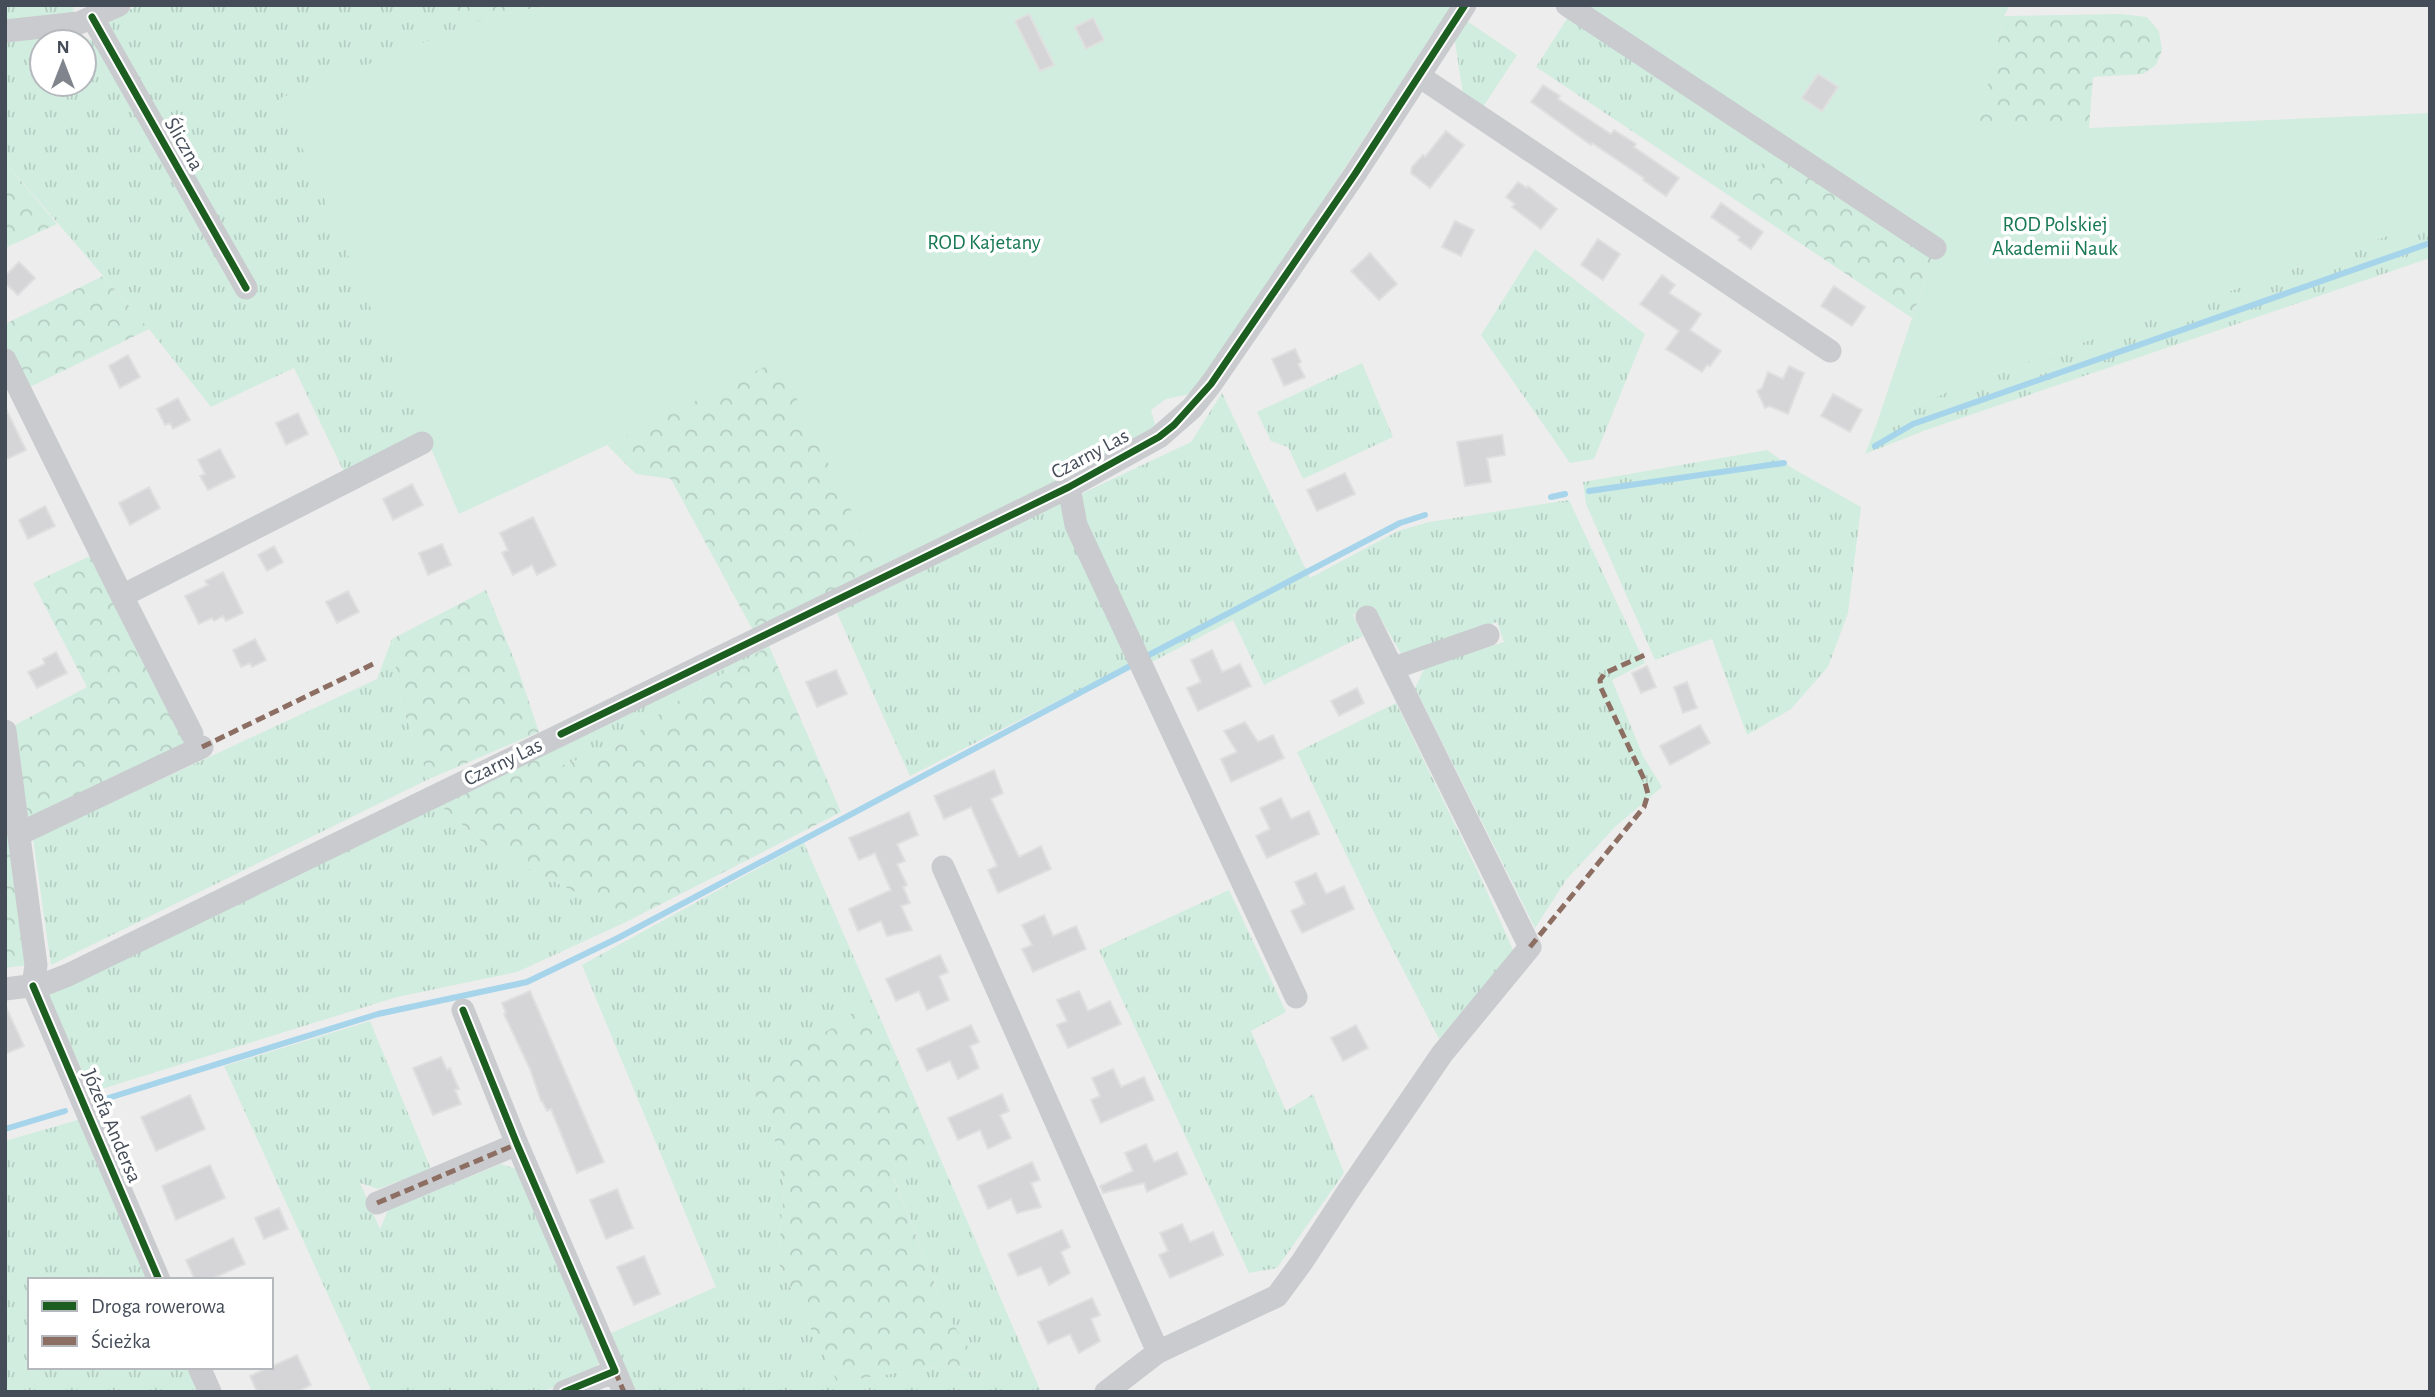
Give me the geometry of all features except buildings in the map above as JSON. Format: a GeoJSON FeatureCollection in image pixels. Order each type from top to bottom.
{"type":"FeatureCollection","features":[{"type":"Feature","properties":{"kind":"street"},"geometry":{"type":"LineString","coordinates":[[5,32],[79,23],[120,5]]}},
{"type":"Feature","properties":{"kind":"street","name":"Czarny Las"},"geometry":{"type":"LineString","coordinates":[[5,989],[46,984],[68,975],[1069,487],[1159,437],[1192,408],[1212,384],[1465,5]]}},
{"type":"Feature","properties":{"kind":"street"},"geometry":{"type":"LineString","coordinates":[[1567,5],[1935,248]]}},
{"type":"Feature","properties":{"kind":"street","name":"Śliczna"},"geometry":{"type":"LineString","coordinates":[[92,18],[246,288]]}},
{"type":"Feature","properties":{"kind":"street"},"geometry":{"type":"LineString","coordinates":[[1419,76],[1830,351]]}},
{"type":"Feature","properties":{"kind":"street"},"geometry":{"type":"LineString","coordinates":[[5,360],[197,741],[19,834]]}},
{"type":"Feature","properties":{"kind":"street"},"geometry":{"type":"LineString","coordinates":[[122,596],[422,443]]}},
{"type":"Feature","properties":{"kind":"street"},"geometry":{"type":"LineString","coordinates":[[1069,487],[1076,524],[1296,997]]}},
{"type":"Feature","properties":{"kind":"street"},"geometry":{"type":"LineString","coordinates":[[1105,1392],[1158,1352],[1278,1296],[1442,1054],[1530,947],[1367,617]]}},
{"type":"Feature","properties":{"kind":"street"},"geometry":{"type":"LineString","coordinates":[[1394,668],[1488,635]]}},
{"type":"Feature","properties":{"kind":"street"},"geometry":{"type":"LineString","coordinates":[[5,731],[36,965],[33,986]]}},
{"type":"Feature","properties":{"kind":"street"},"geometry":{"type":"LineString","coordinates":[[943,867],[1158,1352]]}},
{"type":"Feature","properties":{"kind":"street","name":"Józefa Andersa"},"geometry":{"type":"LineString","coordinates":[[33,986],[158,1278]]}},
{"type":"Feature","properties":{"kind":"street"},"geometry":{"type":"LineString","coordinates":[[463,1010],[517,1144],[620,1381],[564,1392]]}},
{"type":"Feature","properties":{"kind":"street"},"geometry":{"type":"LineString","coordinates":[[377,1203],[517,1144]]}},
{"type":"Feature","properties":{"kind":"street"},"geometry":{"type":"LineString","coordinates":[[200,1369],[210,1392]]}},
{"type":"Feature","properties":{"kind":"green space"},"geometry":{"type":"Polygon","coordinates":[[[5,5],[73,5],[74,16],[5,24],[5,5]]]}},
{"type":"Feature","properties":{"kind":"green space"},"geometry":{"type":"Polygon","coordinates":[[[139,5],[455,5],[460,29],[281,98],[426,434],[345,474],[294,368],[211,407],[149,329],[5,162],[5,41],[28,39],[28,98],[98,98],[99,43],[105,21],[139,5]]]}},
{"type":"Feature","properties":{"kind":"green space"},"geometry":{"type":"Polygon","coordinates":[[[455,5],[552,5],[492,16],[460,29],[455,5]]]}},
{"type":"Feature","properties":{"kind":"green space","name":"ROD Kajetany"},"geometry":{"type":"Polygon","coordinates":[[[552,5],[1452,5],[1196,393],[1166,399],[1151,410],[1157,432],[879,567],[778,360],[607,445],[459,514],[281,98],[492,16],[552,5]]]}},
{"type":"Feature","properties":{"kind":"green space","name":"ROD Polskiej Akademii Nauk"},"geometry":{"type":"Polygon","coordinates":[[[1583,5],[2010,5],[2004,16],[1977,128],[2089,128],[2430,113],[2430,221],[1970,382],[1877,423],[1933,256],[1583,5]]]}},
{"type":"Feature","properties":{"kind":"green space"},"geometry":{"type":"Polygon","coordinates":[[[1570,14],[1772,149],[1737,201],[1536,67],[1570,14]]]}},
{"type":"Feature","properties":{"kind":"green space"},"geometry":{"type":"Polygon","coordinates":[[[2121,14],[2147,17],[2159,31],[2162,50],[2156,65],[2143,74],[2093,77],[2089,128],[1977,128],[2004,16],[2121,14]]]}},
{"type":"Feature","properties":{"kind":"green space"},"geometry":{"type":"Polygon","coordinates":[[[1464,19],[1517,55],[1483,107],[1463,94],[1454,36],[1464,19]]]}},
{"type":"Feature","properties":{"kind":"green space"},"geometry":{"type":"Polygon","coordinates":[[[1772,149],[1933,256],[1912,318],[1737,201],[1772,149]]]}},
{"type":"Feature","properties":{"kind":"green space"},"geometry":{"type":"Polygon","coordinates":[[[5,162],[57,224],[5,248],[5,162]]]}},
{"type":"Feature","properties":{"kind":"green space"},"geometry":{"type":"Polygon","coordinates":[[[2430,221],[2430,258],[1926,430],[1865,454],[1877,423],[1970,382],[2430,221]]]}},
{"type":"Feature","properties":{"kind":"green space"},"geometry":{"type":"Polygon","coordinates":[[[1535,249],[1645,334],[1594,459],[1570,463],[1481,335],[1535,249]]]}},
{"type":"Feature","properties":{"kind":"green space"},"geometry":{"type":"Polygon","coordinates":[[[103,276],[149,329],[26,389],[5,348],[5,324],[103,276]]]}},
{"type":"Feature","properties":{"kind":"green space"},"geometry":{"type":"Polygon","coordinates":[[[778,359],[879,567],[756,636],[671,479],[636,474],[607,445],[778,359]]]}},
{"type":"Feature","properties":{"kind":"green space"},"geometry":{"type":"Polygon","coordinates":[[[1362,363],[1393,437],[1303,479],[1288,447],[1271,441],[1257,412],[1362,363]]]}},
{"type":"Feature","properties":{"kind":"green space"},"geometry":{"type":"Polygon","coordinates":[[[1222,393],[1310,578],[1398,531],[1429,522],[1569,500],[1645,663],[1612,680],[1643,756],[1662,787],[1615,827],[1566,880],[1535,928],[1415,688],[1425,667],[1504,642],[1497,622],[1403,657],[1374,607],[1353,615],[1363,636],[1264,685],[1233,620],[1148,664],[1077,511],[1083,493],[1191,442],[1222,393]]]}},
{"type":"Feature","properties":{"kind":"green space"},"geometry":{"type":"Polygon","coordinates":[[[1767,450],[1792,468],[1861,507],[1848,613],[1828,667],[1791,709],[1747,735],[1712,639],[1655,660],[1586,504],[1583,482],[1767,450]]]}},
{"type":"Feature","properties":{"kind":"green space"},"geometry":{"type":"Polygon","coordinates":[[[1062,502],[1136,661],[910,776],[837,613],[1062,502]]]}},
{"type":"Feature","properties":{"kind":"green space"},"geometry":{"type":"Polygon","coordinates":[[[94,554],[188,742],[23,825],[11,727],[87,687],[33,583],[94,554]]]}},
{"type":"Feature","properties":{"kind":"green space"},"geometry":{"type":"Polygon","coordinates":[[[486,590],[518,669],[539,732],[429,779],[401,704],[392,639],[486,590]]]}},
{"type":"Feature","properties":{"kind":"green space"},"geometry":{"type":"Polygon","coordinates":[[[392,639],[401,704],[429,779],[51,965],[33,839],[377,679],[392,639]]]}},
{"type":"Feature","properties":{"kind":"green space"},"geometry":{"type":"Polygon","coordinates":[[[769,646],[665,709],[628,741],[564,765],[548,749],[769,646]]]}},
{"type":"Feature","properties":{"kind":"green space"},"geometry":{"type":"Polygon","coordinates":[[[769,646],[841,812],[624,923],[577,893],[490,849],[439,804],[548,749],[564,765],[628,741],[665,709],[769,646]]]}},
{"type":"Feature","properties":{"kind":"green space"},"geometry":{"type":"Polygon","coordinates":[[[1396,703],[1514,952],[1439,1039],[1379,923],[1297,752],[1396,703]]]}},
{"type":"Feature","properties":{"kind":"green space"},"geometry":{"type":"Polygon","coordinates":[[[439,804],[490,849],[577,893],[624,923],[517,972],[397,997],[92,1092],[47,994],[439,804]]]}},
{"type":"Feature","properties":{"kind":"green space"},"geometry":{"type":"Polygon","coordinates":[[[5,809],[27,965],[5,968],[5,809]]]}},
{"type":"Feature","properties":{"kind":"green space"},"geometry":{"type":"Polygon","coordinates":[[[804,843],[872,999],[830,1029],[747,1079],[773,1129],[784,1189],[778,1262],[837,1382],[947,1365],[984,1373],[947,1315],[893,1176],[931,1137],[1041,1392],[636,1392],[611,1333],[716,1287],[582,965],[804,843]]]}},
{"type":"Feature","properties":{"kind":"green space"},"geometry":{"type":"Polygon","coordinates":[[[1229,890],[1286,1012],[1251,1031],[1286,1111],[1313,1094],[1344,1173],[1277,1268],[1249,1273],[1099,950],[1229,890]]]}},
{"type":"Feature","properties":{"kind":"green space"},"geometry":{"type":"Polygon","coordinates":[[[872,999],[931,1137],[893,1177],[947,1315],[985,1373],[947,1365],[837,1382],[778,1262],[784,1189],[773,1129],[747,1079],[830,1029],[872,999]]]}},
{"type":"Feature","properties":{"kind":"green space"},"geometry":{"type":"Polygon","coordinates":[[[370,1021],[431,1169],[378,1189],[360,1183],[380,1229],[388,1210],[501,1164],[526,1172],[598,1351],[599,1363],[593,1372],[542,1392],[372,1392],[224,1066],[370,1021]]]}},
{"type":"Feature","properties":{"kind":"green space"},"geometry":{"type":"Polygon","coordinates":[[[81,1119],[151,1278],[28,1278],[28,1369],[192,1369],[202,1392],[5,1392],[5,1141],[81,1119]]]}},
{"type":"Feature","properties":{"kind":"waterway"},"geometry":{"type":"LineString","coordinates":[[1875,446],[1913,424],[2430,243]]}},
{"type":"Feature","properties":{"kind":"waterway"},"geometry":{"type":"LineString","coordinates":[[1589,491],[1784,463]]}},
{"type":"Feature","properties":{"kind":"waterway"},"geometry":{"type":"LineString","coordinates":[[1551,497],[1565,494]]}},
{"type":"Feature","properties":{"kind":"waterway"},"geometry":{"type":"LineString","coordinates":[[1147,656],[1400,523],[1425,515]]}},
{"type":"Feature","properties":{"kind":"waterway"},"geometry":{"type":"LineString","coordinates":[[102,1100],[378,1014],[527,982],[618,938],[1134,664]]}},
{"type":"Feature","properties":{"kind":"waterway"},"geometry":{"type":"LineString","coordinates":[[5,1129],[65,1111]]}},
{"type":"Feature","properties":{"kind":"marked path"},"geometry":{"type":"LineString","coordinates":[[1530,947],[1644,807],[1648,794],[1644,779],[1601,688],[1600,680],[1605,673],[1647,654]]}},
{"type":"Feature","properties":{"kind":"marked path"},"geometry":{"type":"LineString","coordinates":[[202,747],[373,664]]}},
{"type":"Feature","properties":{"kind":"marked path"},"geometry":{"type":"LineString","coordinates":[[377,1203],[517,1144]]}},
{"type":"Feature","properties":{"kind":"marked path"},"geometry":{"type":"LineString","coordinates":[[615,1371],[624,1392]]}},
{"type":"Feature","properties":{"kind":"cycle path"},"geometry":{"type":"LineString","coordinates":[[561,734],[1069,487],[1159,437],[1174,425],[1211,384],[1355,174],[1465,5]]}},
{"type":"Feature","properties":{"kind":"cycle path"},"geometry":{"type":"LineString","coordinates":[[92,17],[246,288]]}},
{"type":"Feature","properties":{"kind":"cycle path"},"geometry":{"type":"LineString","coordinates":[[33,986],[158,1278]]}},
{"type":"Feature","properties":{"kind":"cycle path"},"geometry":{"type":"LineString","coordinates":[[463,1010],[517,1144],[615,1371],[564,1392]]}}]}
